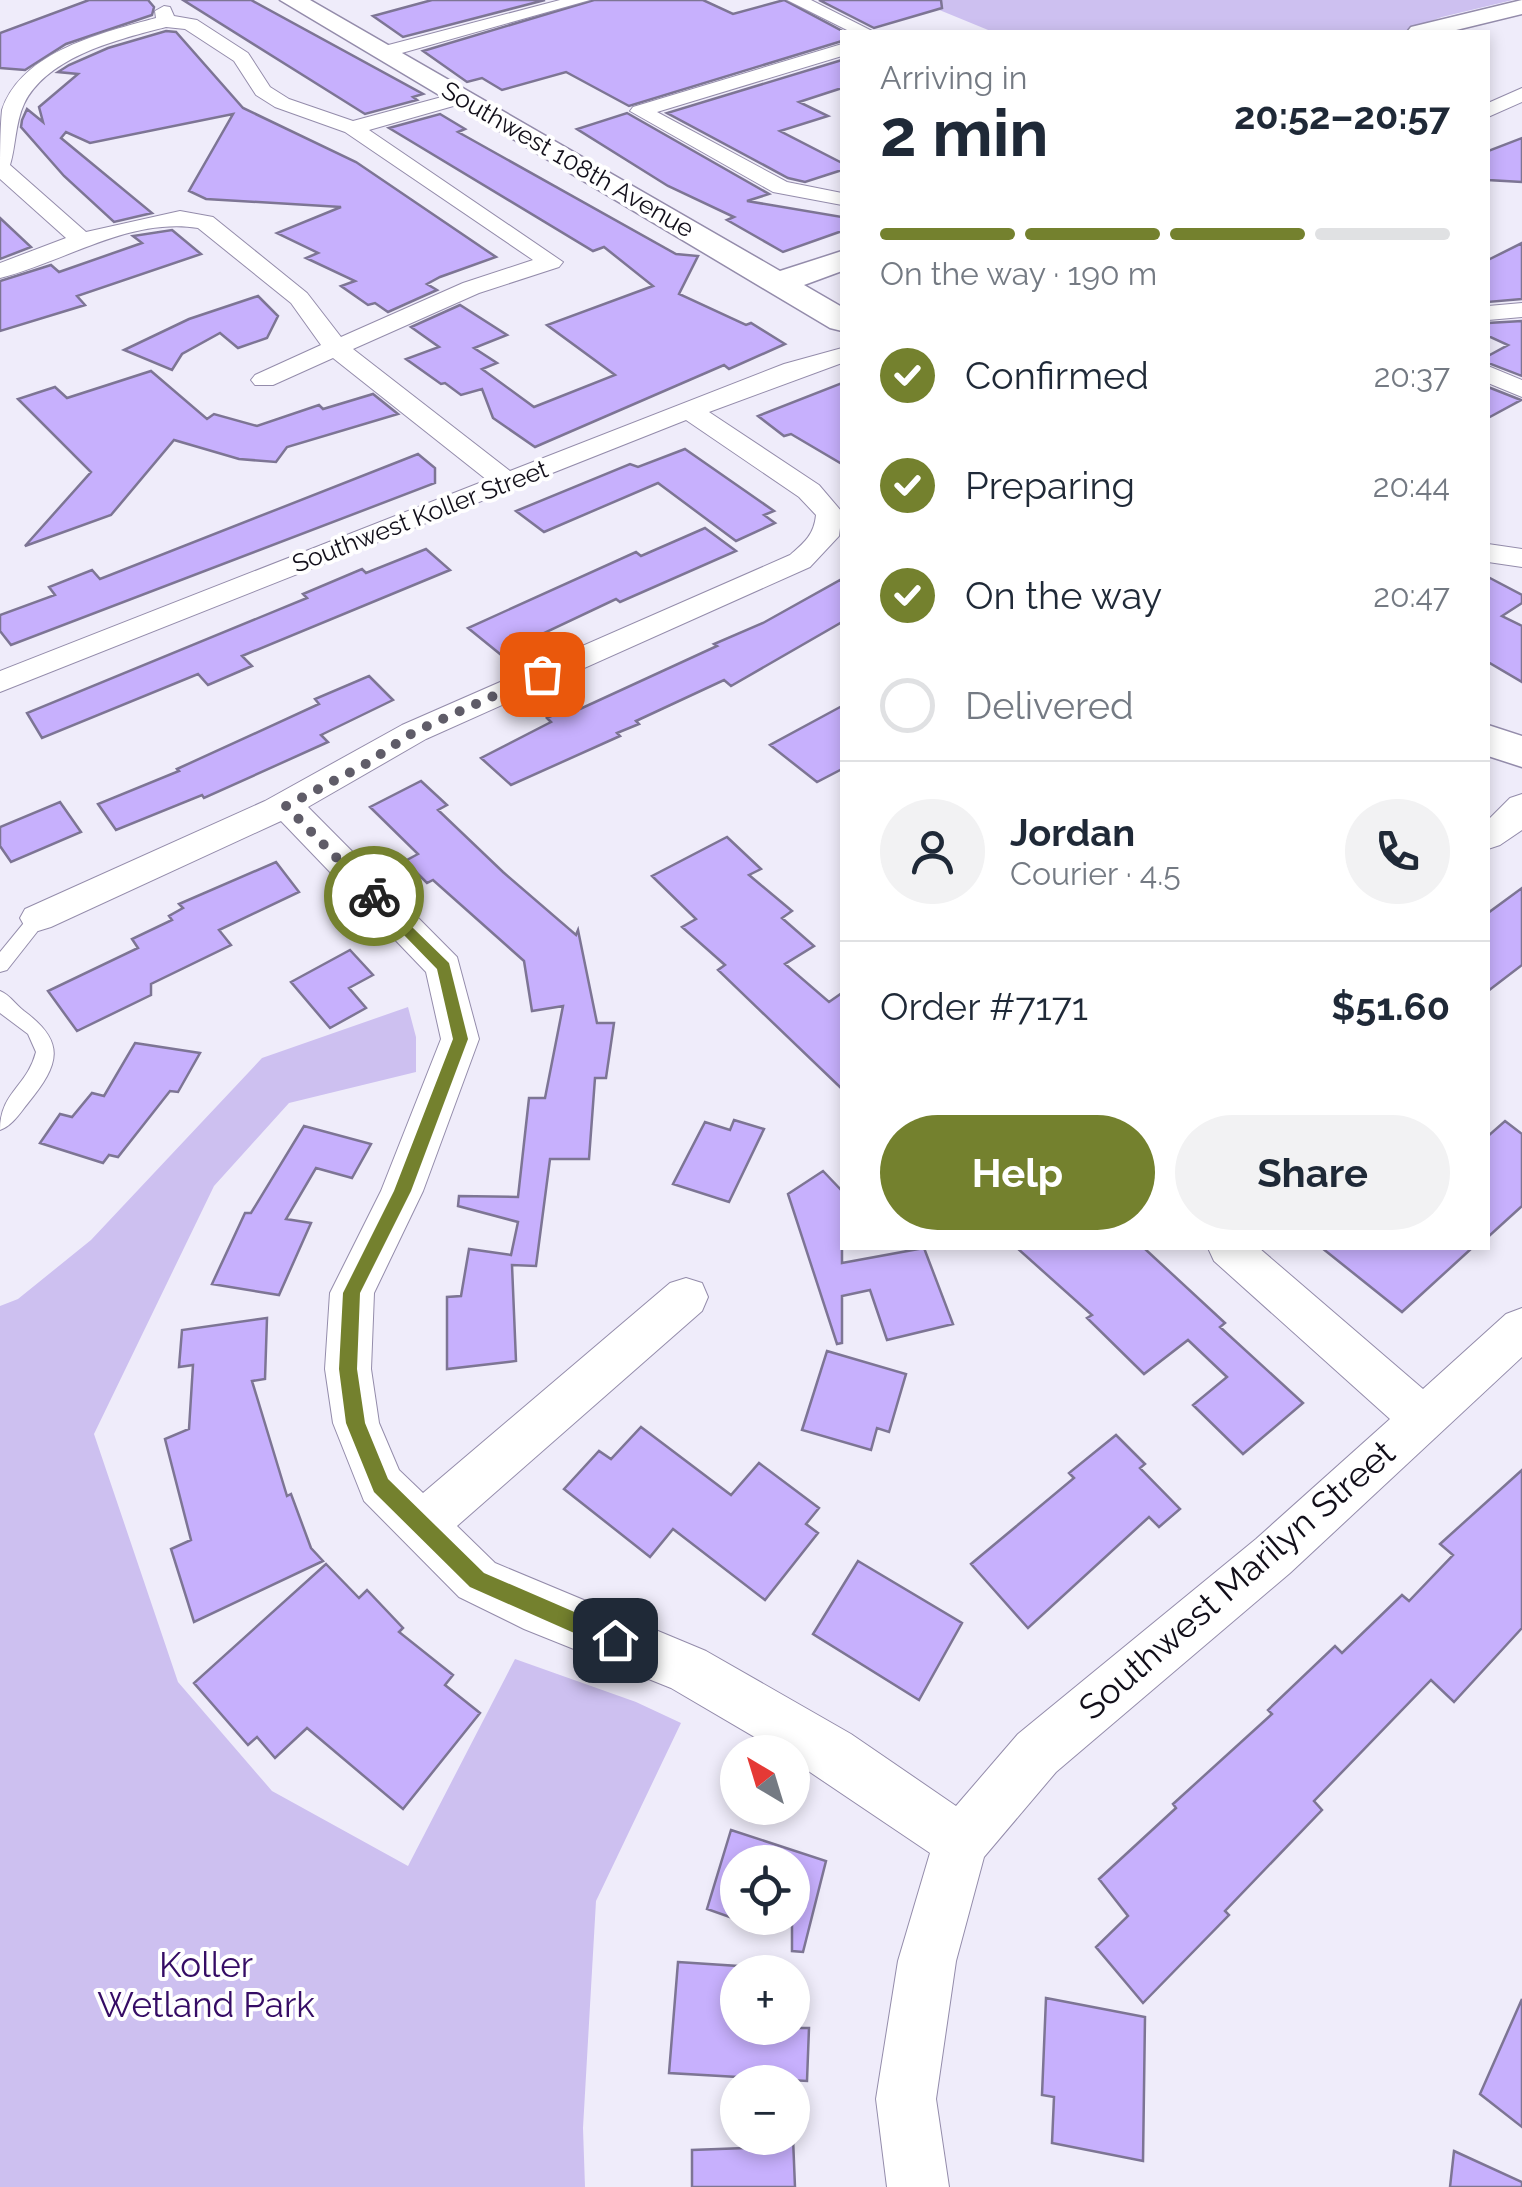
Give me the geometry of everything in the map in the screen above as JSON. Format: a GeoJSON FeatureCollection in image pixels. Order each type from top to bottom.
{"type":"FeatureCollection","features":[{"type":"Feature","properties":{"kind":"street","name":"Southwest 108th Avenue"},"geometry":{"type":"LineString","coordinates":[[292,0],[840,320]]}},
{"type":"Feature","properties":{"kind":"street"},"geometry":{"type":"LineString","coordinates":[[384,52],[581,0]]}},
{"type":"Feature","properties":{"kind":"street"},"geometry":{"type":"LineString","coordinates":[[796,0],[861,30]]}},
{"type":"Feature","properties":{"kind":"street"},"geometry":{"type":"LineString","coordinates":[[1428,30],[1522,6]]}},
{"type":"Feature","properties":{"kind":"street"},"geometry":{"type":"LineString","coordinates":[[82,240],[0,166],[15,102],[31,84],[85,46],[165,16],[190,24],[241,57],[263,91],[282,103],[352,128],[551,262],[471,288],[264,380]]}},
{"type":"Feature","properties":{"kind":"street"},"geometry":{"type":"LineString","coordinates":[[840,51],[640,111],[766,181],[840,199]]}},
{"type":"Feature","properties":{"kind":"street"},"geometry":{"type":"LineString","coordinates":[[1,81],[31,84]]}},
{"type":"Feature","properties":{"kind":"street"},"geometry":{"type":"LineString","coordinates":[[1490,110],[1522,94]]}},
{"type":"Feature","properties":{"kind":"street"},"geometry":{"type":"LineString","coordinates":[[352,128],[464,97]]}},
{"type":"Feature","properties":{"kind":"street"},"geometry":{"type":"LineString","coordinates":[[0,272],[82,240],[180,218],[205,222],[299,298],[337,349],[507,482]]}},
{"type":"Feature","properties":{"kind":"street"},"geometry":{"type":"LineString","coordinates":[[781,282],[840,261]]}},
{"type":"Feature","properties":{"kind":"street"},"geometry":{"type":"LineString","coordinates":[[1490,312],[1522,310]]}},
{"type":"Feature","properties":{"kind":"street","name":"Southwest Koller Street"},"geometry":{"type":"LineString","coordinates":[[0,682],[793,370],[840,356]]}},
{"type":"Feature","properties":{"kind":"street"},"geometry":{"type":"LineString","coordinates":[[1490,375],[1522,389]]}},
{"type":"Feature","properties":{"kind":"street"},"geometry":{"type":"LineString","coordinates":[[38,918],[286,806],[364,765],[414,732],[800,562],[821,544],[830,525],[830,514],[809,491],[690,412]]}},
{"type":"Feature","properties":{"kind":"street"},"geometry":{"type":"LineString","coordinates":[[1490,553],[1522,558]]}},
{"type":"Feature","properties":{"kind":"street"},"geometry":{"type":"LineString","coordinates":[[1490,741],[1522,752]]}},
{"type":"Feature","properties":{"kind":"street"},"geometry":{"type":"LineString","coordinates":[[286,806],[444,966],[460,1039],[402,1191],[352,1293],[348,1369],[356,1423],[381,1486],[477,1580],[542,1611],[688,1669],[832,1752],[961,1842],[927,1961],[906,2100],[918,2187]]}},
{"type":"Feature","properties":{"kind":"street"},"geometry":{"type":"LineString","coordinates":[[1490,836],[1511,821],[1522,806]]}},
{"type":"Feature","properties":{"kind":"street"},"geometry":{"type":"LineString","coordinates":[[1231,1250],[1422,1418]]}},
{"type":"Feature","properties":{"kind":"street"},"geometry":{"type":"LineString","coordinates":[[422,1524],[686,1297]]}},
{"type":"Feature","properties":{"kind":"street","name":"Southwest Marilyn Street"},"geometry":{"type":"LineString","coordinates":[[961,1842],[1037,1753],[1273,1556],[1522,1328]]}},
{"type":"Feature","properties":{"kind":"lane"},"geometry":{"type":"LineString","coordinates":[[0,965],[38,918]]}},
{"type":"Feature","properties":{"kind":"lane"},"geometry":{"type":"LineString","coordinates":[[0,998],[14,1016],[39,1032],[45,1042],[42,1068],[0,1122]]}},
{"type":"Feature","properties":{"kind":"green space"},"geometry":{"type":"Polygon","coordinates":[[[915,0],[1513,0],[1406,30],[988,30],[915,0]]]}},
{"type":"Feature","properties":{"kind":"green space","name":"Koller Wetland Park"},"geometry":{"type":"Polygon","coordinates":[[[408,1007],[416,1037],[416,1072],[289,1103],[214,1186],[94,1434],[178,1682],[272,1791],[408,1866],[515,1659],[636,1702],[681,1723],[596,1901],[583,2128],[585,2187],[0,2187],[0,1306],[18,1299],[91,1240],[262,1058],[408,1007]]]}},
{"type":"Feature","properties":{"kind":"building"},"geometry":{"type":"Polygon","coordinates":[[[89,0],[148,0],[154,7],[152,15],[66,44],[25,70],[0,68],[0,33],[89,0]]]}},
{"type":"Feature","properties":{"kind":"building"},"geometry":{"type":"Polygon","coordinates":[[[183,0],[251,0],[423,94],[413,97],[417,100],[365,114],[183,0]]]}},
{"type":"Feature","properties":{"kind":"building"},"geometry":{"type":"Polygon","coordinates":[[[432,0],[545,0],[403,37],[373,16],[432,0]]]}},
{"type":"Feature","properties":{"kind":"building"},"geometry":{"type":"Polygon","coordinates":[[[594,0],[703,0],[733,14],[784,0],[840,30],[840,42],[629,106],[566,72],[502,90],[482,78],[467,82],[423,51],[594,0]]]}},
{"type":"Feature","properties":{"kind":"building"},"geometry":{"type":"Polygon","coordinates":[[[819,0],[941,0],[942,8],[874,28],[819,0]]]}},
{"type":"Feature","properties":{"kind":"building"},"geometry":{"type":"Polygon","coordinates":[[[166,31],[176,32],[243,108],[356,162],[496,257],[440,277],[427,284],[437,290],[388,312],[375,303],[368,305],[341,286],[355,281],[306,258],[318,253],[277,233],[341,207],[206,199],[189,191],[233,114],[90,143],[66,132],[61,138],[152,213],[114,222],[64,176],[21,127],[22,120],[27,109],[43,122],[39,107],[78,74],[58,72],[69,65],[108,48],[166,31]]]}},
{"type":"Feature","properties":{"kind":"building"},"geometry":{"type":"Polygon","coordinates":[[[840,61],[840,89],[799,102],[828,116],[780,131],[840,162],[840,171],[805,182],[788,178],[667,113],[840,61]]]}},
{"type":"Feature","properties":{"kind":"building"},"geometry":{"type":"Polygon","coordinates":[[[627,113],[769,194],[747,201],[840,217],[840,232],[783,252],[727,220],[734,217],[668,186],[577,129],[627,113]]]}},
{"type":"Feature","properties":{"kind":"building"},"geometry":{"type":"Polygon","coordinates":[[[440,114],[465,129],[458,132],[676,254],[698,256],[679,294],[746,325],[751,323],[785,344],[729,369],[724,365],[535,447],[493,418],[482,389],[461,395],[406,359],[439,347],[411,327],[460,305],[507,335],[474,348],[497,363],[482,369],[534,407],[615,375],[547,325],[653,286],[604,247],[593,251],[389,128],[440,114]]]}},
{"type":"Feature","properties":{"kind":"building"},"geometry":{"type":"Polygon","coordinates":[[[1522,138],[1522,182],[1490,180],[1490,150],[1522,138]]]}},
{"type":"Feature","properties":{"kind":"building"},"geometry":{"type":"Polygon","coordinates":[[[0,218],[31,247],[0,259],[0,218]]]}},
{"type":"Feature","properties":{"kind":"building"},"geometry":{"type":"Polygon","coordinates":[[[172,230],[201,254],[77,296],[85,305],[0,331],[0,281],[51,265],[59,272],[142,243],[133,236],[172,230]]]}},
{"type":"Feature","properties":{"kind":"building"},"geometry":{"type":"Polygon","coordinates":[[[1522,243],[1522,299],[1490,302],[1490,259],[1522,243]]]}},
{"type":"Feature","properties":{"kind":"building"},"geometry":{"type":"Polygon","coordinates":[[[258,296],[278,316],[267,338],[238,348],[220,333],[182,354],[172,370],[124,350],[189,319],[258,296]]]}},
{"type":"Feature","properties":{"kind":"building"},"geometry":{"type":"Polygon","coordinates":[[[1522,321],[1522,376],[1490,364],[1490,355],[1508,345],[1490,337],[1490,323],[1522,321]]]}},
{"type":"Feature","properties":{"kind":"building"},"geometry":{"type":"Polygon","coordinates":[[[151,371],[207,419],[214,414],[257,426],[319,405],[323,409],[373,394],[398,414],[287,447],[276,462],[239,459],[174,440],[111,515],[25,546],[91,472],[18,399],[55,387],[67,398],[151,371]]]}},
{"type":"Feature","properties":{"kind":"building"},"geometry":{"type":"Polygon","coordinates":[[[840,384],[840,463],[791,434],[784,436],[758,416],[840,384]]]}},
{"type":"Feature","properties":{"kind":"building"},"geometry":{"type":"Polygon","coordinates":[[[1490,388],[1521,400],[1490,417],[1490,388]]]}},
{"type":"Feature","properties":{"kind":"building"},"geometry":{"type":"Polygon","coordinates":[[[685,449],[774,511],[764,515],[775,523],[736,541],[658,483],[544,532],[516,511],[630,464],[638,467],[685,449]]]}},
{"type":"Feature","properties":{"kind":"building"},"geometry":{"type":"Polygon","coordinates":[[[418,454],[435,468],[435,483],[11,645],[0,631],[0,615],[55,595],[49,587],[92,570],[100,579],[418,454]]]}},
{"type":"Feature","properties":{"kind":"building"},"geometry":{"type":"Polygon","coordinates":[[[705,528],[736,551],[620,602],[616,599],[500,654],[468,628],[636,552],[641,556],[705,528]]]}},
{"type":"Feature","properties":{"kind":"building"},"geometry":{"type":"Polygon","coordinates":[[[426,549],[450,570],[242,656],[252,666],[208,685],[198,674],[42,738],[27,713],[307,598],[303,594],[362,569],[366,573],[426,549]]]}},
{"type":"Feature","properties":{"kind":"building"},"geometry":{"type":"Polygon","coordinates":[[[1490,578],[1522,595],[1522,603],[1502,616],[1522,626],[1522,682],[1490,663],[1490,578]]]}},
{"type":"Feature","properties":{"kind":"building"},"geometry":{"type":"Polygon","coordinates":[[[840,580],[840,623],[731,686],[724,680],[636,721],[639,724],[617,733],[620,736],[511,785],[481,758],[551,722],[547,718],[574,705],[580,709],[763,623],[840,580]]]}},
{"type":"Feature","properties":{"kind":"building"},"geometry":{"type":"Polygon","coordinates":[[[369,676],[393,700],[321,735],[328,742],[204,798],[202,795],[116,830],[98,804],[179,771],[319,704],[315,699],[369,676]]]}},
{"type":"Feature","properties":{"kind":"building"},"geometry":{"type":"Polygon","coordinates":[[[840,707],[840,770],[817,782],[770,745],[840,707]]]}},
{"type":"Feature","properties":{"kind":"building"},"geometry":{"type":"Polygon","coordinates":[[[421,781],[447,805],[438,810],[503,872],[576,935],[578,930],[597,1023],[614,1023],[606,1078],[595,1078],[589,1159],[550,1159],[536,1266],[512,1265],[516,1361],[447,1369],[447,1297],[461,1296],[469,1249],[511,1255],[518,1222],[458,1206],[459,1196],[518,1197],[529,1098],[545,1098],[563,1006],[532,1011],[524,961],[433,880],[427,883],[405,861],[418,854],[370,807],[421,781]]]}},
{"type":"Feature","properties":{"kind":"building"},"geometry":{"type":"Polygon","coordinates":[[[60,802],[81,832],[11,862],[0,846],[0,827],[60,802]]]}},
{"type":"Feature","properties":{"kind":"building"},"geometry":{"type":"Polygon","coordinates":[[[727,837],[761,869],[749,875],[792,911],[782,918],[814,946],[785,964],[829,1002],[840,994],[840,1087],[718,970],[725,965],[682,927],[696,919],[652,876],[727,837]]]}},
{"type":"Feature","properties":{"kind":"building"},"geometry":{"type":"Polygon","coordinates":[[[276,862],[299,892],[219,930],[231,945],[151,984],[151,995],[77,1031],[48,991],[138,948],[132,939],[172,920],[169,916],[183,908],[179,904],[276,862]]]}},
{"type":"Feature","properties":{"kind":"building"},"geometry":{"type":"Polygon","coordinates":[[[1522,888],[1522,965],[1490,989],[1490,912],[1522,888]]]}},
{"type":"Feature","properties":{"kind":"building"},"geometry":{"type":"Polygon","coordinates":[[[350,950],[373,975],[349,988],[366,1008],[330,1028],[291,982],[350,950]]]}},
{"type":"Feature","properties":{"kind":"building"},"geometry":{"type":"Polygon","coordinates":[[[135,1043],[200,1053],[178,1092],[170,1091],[118,1157],[109,1155],[103,1163],[40,1143],[60,1114],[72,1117],[92,1093],[104,1096],[135,1043]]]}},
{"type":"Feature","properties":{"kind":"building"},"geometry":{"type":"Polygon","coordinates":[[[734,1120],[764,1129],[729,1202],[673,1184],[705,1122],[730,1130],[734,1120]]]}},
{"type":"Feature","properties":{"kind":"building"},"geometry":{"type":"Polygon","coordinates":[[[1505,1121],[1522,1134],[1522,1206],[1490,1235],[1490,1134],[1505,1121]]]}},
{"type":"Feature","properties":{"kind":"building"},"geometry":{"type":"Polygon","coordinates":[[[304,1126],[371,1144],[352,1178],[316,1168],[286,1219],[311,1223],[279,1295],[212,1284],[245,1213],[251,1213],[304,1126]]]}},
{"type":"Feature","properties":{"kind":"building"},"geometry":{"type":"Polygon","coordinates":[[[823,1171],[840,1189],[842,1263],[925,1250],[953,1324],[887,1340],[870,1290],[842,1296],[842,1343],[837,1344],[788,1194],[823,1171]]]}},
{"type":"Feature","properties":{"kind":"building"},"geometry":{"type":"Polygon","coordinates":[[[1019,1250],[1146,1250],[1225,1323],[1220,1327],[1303,1403],[1243,1454],[1193,1405],[1227,1377],[1188,1340],[1144,1374],[1087,1318],[1092,1315],[1019,1250]]]}},
{"type":"Feature","properties":{"kind":"building"},"geometry":{"type":"Polygon","coordinates":[[[1324,1250],[1470,1250],[1402,1312],[1324,1250]]]}},
{"type":"Feature","properties":{"kind":"building"},"geometry":{"type":"Polygon","coordinates":[[[267,1318],[265,1379],[252,1381],[287,1496],[291,1494],[311,1548],[323,1561],[194,1622],[171,1549],[191,1540],[165,1439],[189,1429],[193,1365],[179,1367],[182,1330],[267,1318]]]}},
{"type":"Feature","properties":{"kind":"building"},"geometry":{"type":"Polygon","coordinates":[[[827,1351],[906,1374],[889,1432],[877,1428],[871,1450],[802,1430],[827,1351]]]}},
{"type":"Feature","properties":{"kind":"building"},"geometry":{"type":"Polygon","coordinates":[[[641,1427],[731,1495],[759,1463],[819,1508],[806,1524],[818,1533],[765,1600],[673,1529],[650,1557],[564,1489],[599,1451],[611,1459],[641,1427]]]}},
{"type":"Feature","properties":{"kind":"building"},"geometry":{"type":"Polygon","coordinates":[[[1116,1435],[1145,1464],[1140,1468],[1180,1509],[1159,1527],[1149,1517],[1028,1628],[971,1564],[1074,1478],[1069,1473],[1116,1435]]]}},
{"type":"Feature","properties":{"kind":"building"},"geometry":{"type":"Polygon","coordinates":[[[1522,1470],[1522,1628],[1454,1702],[1431,1680],[1314,1801],[1322,1810],[1225,1911],[1229,1915],[1143,2003],[1096,1947],[1128,1916],[1099,1879],[1176,1808],[1173,1804],[1272,1714],[1268,1710],[1335,1646],[1342,1653],[1402,1595],[1409,1601],[1453,1555],[1440,1544],[1522,1470]]]}},
{"type":"Feature","properties":{"kind":"building"},"geometry":{"type":"Polygon","coordinates":[[[858,1561],[962,1623],[919,1700],[813,1634],[858,1561]]]}},
{"type":"Feature","properties":{"kind":"building"},"geometry":{"type":"Polygon","coordinates":[[[326,1564],[359,1598],[367,1590],[403,1628],[399,1632],[453,1675],[445,1685],[480,1713],[403,1809],[307,1728],[275,1758],[257,1737],[248,1745],[194,1683],[326,1564]]]}},
{"type":"Feature","properties":{"kind":"building"},"geometry":{"type":"Polygon","coordinates":[[[731,1830],[777,1845],[726,1845],[731,1830]]]}},
{"type":"Feature","properties":{"kind":"building"},"geometry":{"type":"Polygon","coordinates":[[[810,1856],[826,1861],[810,1924],[810,1856]]]}},
{"type":"Feature","properties":{"kind":"building"},"geometry":{"type":"Polygon","coordinates":[[[720,1866],[720,1914],[707,1909],[720,1866]]]}},
{"type":"Feature","properties":{"kind":"building"},"geometry":{"type":"Polygon","coordinates":[[[792,1935],[807,1935],[803,1952],[792,1951],[792,1935]]]}},
{"type":"Feature","properties":{"kind":"building"},"geometry":{"type":"Polygon","coordinates":[[[678,1962],[720,1965],[720,2045],[808,2045],[808,2065],[720,2065],[720,2076],[669,2073],[678,1962]]]}},
{"type":"Feature","properties":{"kind":"building"},"geometry":{"type":"Polygon","coordinates":[[[1046,1998],[1145,2017],[1143,2161],[1052,2143],[1054,2097],[1042,2095],[1046,1998]]]}},
{"type":"Feature","properties":{"kind":"building"},"geometry":{"type":"Polygon","coordinates":[[[1522,1999],[1522,2127],[1480,2094],[1522,1999]]]}},
{"type":"Feature","properties":{"kind":"building"},"geometry":{"type":"Polygon","coordinates":[[[720,2149],[720,2155],[794,2155],[795,2187],[692,2187],[692,2150],[720,2149]]]}},
{"type":"Feature","properties":{"kind":"building"},"geometry":{"type":"Polygon","coordinates":[[[1454,2151],[1522,2182],[1522,2187],[1450,2187],[1454,2151]]]}},
{"type":"Feature","properties":{"kind":"way so far"},"geometry":{"type":"LineString","coordinates":[[374,896],[286,806],[364,765],[414,732],[542,674]]}},
{"type":"Feature","properties":{"kind":"route"},"geometry":{"type":"LineString","coordinates":[[374,896],[444,966],[460,1039],[402,1191],[352,1293],[348,1369],[356,1423],[381,1486],[477,1580],[615,1640]]}}]}
